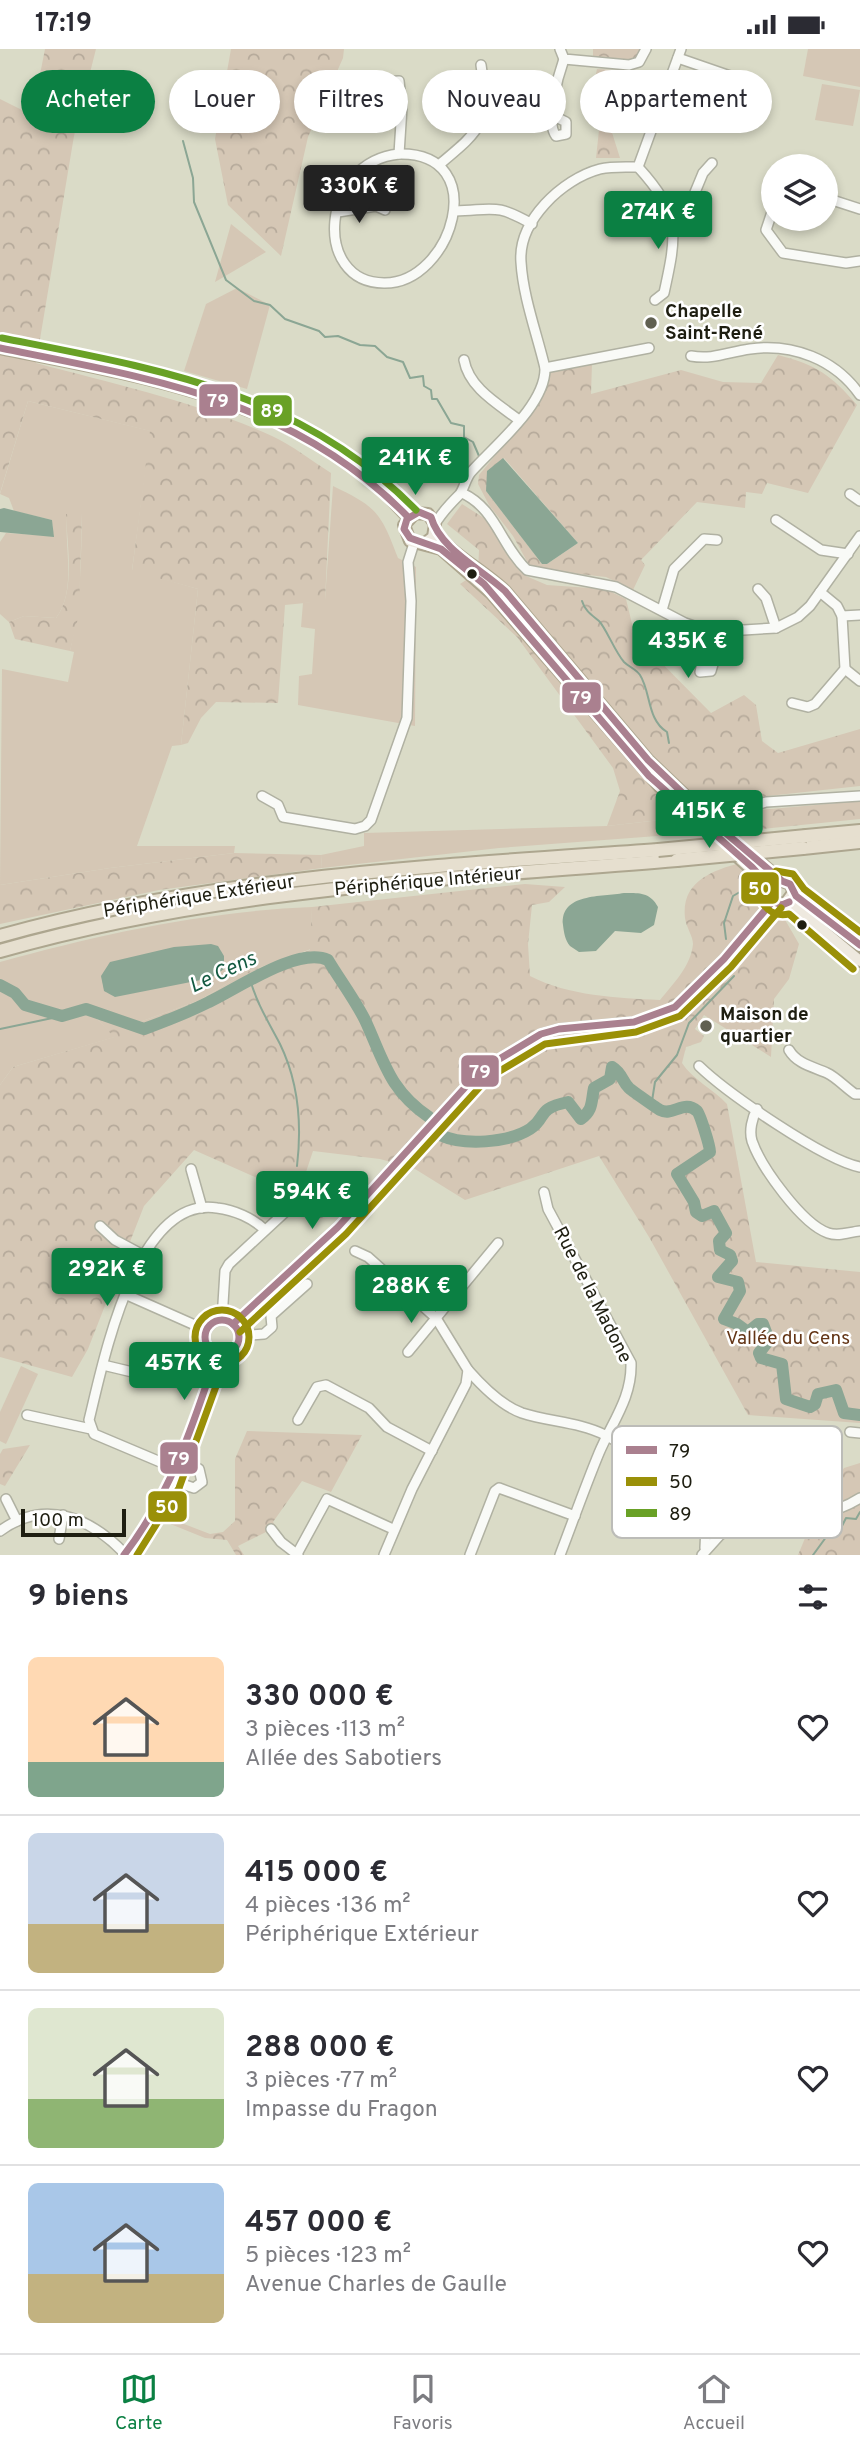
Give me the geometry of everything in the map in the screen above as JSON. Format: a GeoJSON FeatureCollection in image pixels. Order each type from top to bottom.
{"type":"FeatureCollection","features":[{"type":"Feature","properties":{"kind":"highway","name":"Périphérique Extérieur"},"geometry":{"type":"LineString","coordinates":[[0,936],[125,907],[262,884],[430,867],[658,849],[805,842],[860,831]]}},
{"type":"Feature","properties":{"kind":"highway","name":"Périphérique Intérieur"},"geometry":{"type":"LineString","coordinates":[[0,951],[139,919],[311,893],[677,860],[805,842],[860,842]]}},
{"type":"Feature","properties":{"kind":"main road"},"geometry":{"type":"LineString","coordinates":[[0,348],[115,370],[199,393],[236,407],[340,458],[381,488],[408,517]]}},
{"type":"Feature","properties":{"kind":"main road"},"geometry":{"type":"LineString","coordinates":[[791,897],[780,905],[771,897],[760,877],[718,832],[648,760],[505,591],[481,569],[443,543],[433,523],[419,512],[408,517],[404,530],[419,543],[441,549],[470,571],[523,627],[626,751],[676,803],[718,832],[782,881],[790,884],[791,897],[860,961]]}},
{"type":"Feature","properties":{"kind":"main road"},"geometry":{"type":"LineString","coordinates":[[419,543],[433,523]]}},
{"type":"Feature","properties":{"kind":"main road"},"geometry":{"type":"LineString","coordinates":[[771,897],[773,884],[782,881]]}},
{"type":"Feature","properties":{"kind":"main road"},"geometry":{"type":"LineString","coordinates":[[791,897],[860,945]]}},
{"type":"Feature","properties":{"kind":"street"},"geometry":{"type":"LineString","coordinates":[[560,49],[565,59],[561,70]]}},
{"type":"Feature","properties":{"kind":"street"},"geometry":{"type":"LineString","coordinates":[[565,59],[629,65],[639,62],[646,49]]}},
{"type":"Feature","properties":{"kind":"street"},"geometry":{"type":"LineString","coordinates":[[679,54],[719,70]]}},
{"type":"Feature","properties":{"kind":"street"},"geometry":{"type":"LineString","coordinates":[[440,164],[476,134],[480,126],[484,81],[481,65]]}},
{"type":"Feature","properties":{"kind":"street"},"geometry":{"type":"LineString","coordinates":[[399,154],[400,133]]}},
{"type":"Feature","properties":{"kind":"street"},"geometry":{"type":"LineString","coordinates":[[638,167],[650,133]]}},
{"type":"Feature","properties":{"kind":"street"},"geometry":{"type":"LineString","coordinates":[[399,154],[424,156],[440,164],[447,175],[455,211],[442,243],[431,259],[404,279],[382,283],[360,277],[338,256],[335,234],[347,182],[369,162],[399,154]]}},
{"type":"Feature","properties":{"kind":"street"},"geometry":{"type":"LineString","coordinates":[[670,210],[693,199],[702,173],[712,163]]}},
{"type":"Feature","properties":{"kind":"street"},"geometry":{"type":"LineString","coordinates":[[638,167],[670,210],[672,257],[664,293],[655,300]]}},
{"type":"Feature","properties":{"kind":"street"},"geometry":{"type":"LineString","coordinates":[[433,523],[462,493],[465,480],[519,420],[544,385],[545,368],[520,260],[532,224],[552,197],[586,175],[602,169],[638,167]]}},
{"type":"Feature","properties":{"kind":"street"},"geometry":{"type":"LineString","coordinates":[[838,202],[860,209]]}},
{"type":"Feature","properties":{"kind":"street"},"geometry":{"type":"LineString","coordinates":[[338,212],[376,206],[385,210]]}},
{"type":"Feature","properties":{"kind":"street"},"geometry":{"type":"LineString","coordinates":[[455,211],[493,207],[507,210],[532,224]]}},
{"type":"Feature","properties":{"kind":"street"},"geometry":{"type":"LineString","coordinates":[[767,231],[783,253],[846,263],[860,261]]}},
{"type":"Feature","properties":{"kind":"street"},"geometry":{"type":"LineString","coordinates":[[545,368],[649,348]]}},
{"type":"Feature","properties":{"kind":"street"},"geometry":{"type":"LineString","coordinates":[[691,356],[709,359],[749,349],[769,348],[800,352],[831,366],[860,395]]}},
{"type":"Feature","properties":{"kind":"street"},"geometry":{"type":"LineString","coordinates":[[464,360],[466,373],[482,392],[519,420]]}},
{"type":"Feature","properties":{"kind":"street"},"geometry":{"type":"LineString","coordinates":[[462,493],[488,512],[516,560],[527,570],[616,587],[685,623],[710,632],[776,628],[797,617],[820,592],[860,536]]}},
{"type":"Feature","properties":{"kind":"street"},"geometry":{"type":"LineString","coordinates":[[850,494],[860,501]]}},
{"type":"Feature","properties":{"kind":"street"},"geometry":{"type":"LineString","coordinates":[[776,520],[821,550],[848,554]]}},
{"type":"Feature","properties":{"kind":"street"},"geometry":{"type":"LineString","coordinates":[[662,610],[674,569],[704,538],[717,540]]}},
{"type":"Feature","properties":{"kind":"street"},"geometry":{"type":"LineString","coordinates":[[261,796],[278,805],[283,817],[355,829],[365,826],[371,820],[406,727],[411,601],[408,562],[419,543]]}},
{"type":"Feature","properties":{"kind":"street"},"geometry":{"type":"LineString","coordinates":[[758,589],[766,598],[776,628]]}},
{"type":"Feature","properties":{"kind":"street"},"geometry":{"type":"LineString","coordinates":[[792,703],[808,707],[815,704],[845,669],[842,616],[837,607],[820,592]]}},
{"type":"Feature","properties":{"kind":"street"},"geometry":{"type":"LineString","coordinates":[[842,616],[860,615]]}},
{"type":"Feature","properties":{"kind":"street"},"geometry":{"type":"LineString","coordinates":[[713,663],[720,640]]}},
{"type":"Feature","properties":{"kind":"street"},"geometry":{"type":"LineString","coordinates":[[845,669],[860,681]]}},
{"type":"Feature","properties":{"kind":"street"},"geometry":{"type":"LineString","coordinates":[[718,832],[739,810],[766,802],[860,796]]}},
{"type":"Feature","properties":{"kind":"street"},"geometry":{"type":"LineString","coordinates":[[233,1324],[338,1227],[481,1070],[541,1034],[571,1027],[634,1022],[662,1014],[675,1007],[724,959],[771,897]]}},
{"type":"Feature","properties":{"kind":"street"},"geometry":{"type":"LineString","coordinates":[[789,1050],[794,1057],[818,1072],[828,1073],[855,1094],[860,1094]]}},
{"type":"Feature","properties":{"kind":"street"},"geometry":{"type":"LineString","coordinates":[[698,1066],[714,1080],[830,1156],[860,1167]]}},
{"type":"Feature","properties":{"kind":"street"},"geometry":{"type":"LineString","coordinates":[[757,1109],[753,1117],[752,1142],[791,1202],[816,1228],[831,1235],[860,1231]]}},
{"type":"Feature","properties":{"kind":"street"},"geometry":{"type":"LineString","coordinates":[[191,1169],[202,1208]]}},
{"type":"Feature","properties":{"kind":"street","name":"Rue de la Madone"},"geometry":{"type":"LineString","coordinates":[[544,1192],[548,1209],[631,1363],[631,1382],[623,1407],[613,1426]]}},
{"type":"Feature","properties":{"kind":"street"},"geometry":{"type":"LineString","coordinates":[[222,1320],[225,1271],[265,1230],[302,1199],[306,1199],[320,1212]]}},
{"type":"Feature","properties":{"kind":"street"},"geometry":{"type":"LineString","coordinates":[[173,1481],[194,1488],[202,1482],[199,1469],[179,1466],[94,1434],[90,1429],[89,1420],[103,1365],[127,1295],[143,1255],[156,1236],[174,1219],[212,1207],[234,1212],[265,1230]]}},
{"type":"Feature","properties":{"kind":"street"},"geometry":{"type":"LineString","coordinates":[[100,1226],[115,1240],[143,1255]]}},
{"type":"Feature","properties":{"kind":"street"},"geometry":{"type":"LineString","coordinates":[[408,1352],[498,1243]]}},
{"type":"Feature","properties":{"kind":"street"},"geometry":{"type":"LineString","coordinates":[[355,1251],[368,1257],[436,1318],[468,1370],[507,1405],[522,1413],[591,1428],[612,1440]]}},
{"type":"Feature","properties":{"kind":"street"},"geometry":{"type":"LineString","coordinates":[[239,1336],[264,1334],[272,1327],[271,1316],[307,1284]]}},
{"type":"Feature","properties":{"kind":"street"},"geometry":{"type":"LineString","coordinates":[[127,1295],[206,1330]]}},
{"type":"Feature","properties":{"kind":"street"},"geometry":{"type":"LineString","coordinates":[[217,1353],[207,1345],[206,1330],[212,1323],[222,1320],[233,1324],[239,1336]]}},
{"type":"Feature","properties":{"kind":"street"},"geometry":{"type":"LineString","coordinates":[[217,1353],[233,1349],[239,1336]]}},
{"type":"Feature","properties":{"kind":"street"},"geometry":{"type":"LineString","coordinates":[[0,1531],[17,1521],[40,1514],[63,1515],[95,1527],[125,1555],[143,1533],[173,1481],[217,1353]]}},
{"type":"Feature","properties":{"kind":"street"},"geometry":{"type":"LineString","coordinates":[[103,1365],[145,1375]]}},
{"type":"Feature","properties":{"kind":"street"},"geometry":{"type":"LineString","coordinates":[[384,1555],[393,1529],[466,1384],[468,1370]]}},
{"type":"Feature","properties":{"kind":"street"},"geometry":{"type":"LineString","coordinates":[[298,1420],[317,1387],[326,1385],[369,1408],[387,1427],[432,1451]]}},
{"type":"Feature","properties":{"kind":"street"},"geometry":{"type":"LineString","coordinates":[[27,1415],[90,1429]]}},
{"type":"Feature","properties":{"kind":"street","name":"Rue de la Madone"},"geometry":{"type":"LineString","coordinates":[[560,1555],[612,1427]]}},
{"type":"Feature","properties":{"kind":"street"},"geometry":{"type":"LineString","coordinates":[[470,1555],[495,1491],[499,1488],[575,1516]]}},
{"type":"Feature","properties":{"kind":"street"},"geometry":{"type":"LineString","coordinates":[[842,1507],[860,1498]]}},
{"type":"Feature","properties":{"kind":"street"},"geometry":{"type":"LineString","coordinates":[[6,1499],[17,1521]]}},
{"type":"Feature","properties":{"kind":"street"},"geometry":{"type":"LineString","coordinates":[[271,1529],[281,1542],[298,1555],[327,1499],[393,1529]]}},
{"type":"Feature","properties":{"kind":"street"},"geometry":{"type":"LineString","coordinates":[[59,1539],[63,1515]]}},
{"type":"Feature","properties":{"kind":"street"},"geometry":{"type":"LineString","coordinates":[[703,1552],[720,1538]]}},
{"type":"Feature","properties":{"kind":"green space"},"geometry":{"type":"Polygon","coordinates":[[[45,49],[96,49],[91,70],[41,70],[45,49]]]}},
{"type":"Feature","properties":{"kind":"green space"},"geometry":{"type":"Polygon","coordinates":[[[231,49],[344,49],[338,70],[294,70],[294,133],[310,133],[281,256],[228,205],[215,139],[216,133],[280,133],[280,70],[227,70],[231,49]]]}},
{"type":"Feature","properties":{"kind":"green space"},"geometry":{"type":"Polygon","coordinates":[[[593,49],[641,49],[638,57],[628,61],[593,59],[593,49]]]}},
{"type":"Feature","properties":{"kind":"green space"},"geometry":{"type":"Polygon","coordinates":[[[808,49],[860,49],[860,87],[803,76],[808,49]]]}},
{"type":"Feature","properties":{"kind":"green space"},"geometry":{"type":"Polygon","coordinates":[[[822,84],[860,90],[853,126],[815,120],[822,84]]]}},
{"type":"Feature","properties":{"kind":"green space"},"geometry":{"type":"Polygon","coordinates":[[[0,99],[21,110],[21,133],[75,133],[36,363],[215,413],[279,440],[331,473],[325,601],[285,605],[278,703],[216,702],[201,718],[188,743],[181,745],[198,589],[132,571],[150,431],[28,401],[0,493],[0,99]]]}},
{"type":"Feature","properties":{"kind":"green space"},"geometry":{"type":"Polygon","coordinates":[[[599,133],[612,133],[620,158],[596,158],[599,133]]]}},
{"type":"Feature","properties":{"kind":"green space"},"geometry":{"type":"Polygon","coordinates":[[[231,224],[266,252],[215,282],[231,224]]]}},
{"type":"Feature","properties":{"kind":"green space"},"geometry":{"type":"Polygon","coordinates":[[[237,288],[270,305],[247,389],[184,371],[206,304],[237,288]]]}},
{"type":"Feature","properties":{"kind":"green space"},"geometry":{"type":"Polygon","coordinates":[[[778,355],[813,367],[839,386],[857,405],[808,493],[767,483],[762,494],[746,492],[745,508],[697,502],[641,560],[645,565],[633,590],[606,577],[544,570],[529,565],[478,484],[479,475],[523,422],[547,372],[592,364],[591,394],[681,370],[723,382],[761,383],[778,355]],[[504,458],[486,491],[542,564],[547,564],[578,543],[504,458]]]}},
{"type":"Feature","properties":{"kind":"green space"},"geometry":{"type":"Polygon","coordinates":[[[28,401],[151,431],[132,570],[198,589],[181,745],[172,746],[137,846],[235,846],[234,853],[0,885],[2,669],[68,682],[74,652],[70,651],[80,583],[82,514],[67,514],[68,581],[66,595],[56,618],[24,616],[9,622],[0,614],[0,542],[6,533],[53,536],[52,520],[14,511],[9,498],[0,494],[28,401]]]}},
{"type":"Feature","properties":{"kind":"green space"},"geometry":{"type":"Polygon","coordinates":[[[333,486],[376,513],[398,558],[416,567],[415,726],[298,705],[299,676],[312,674],[315,629],[301,627],[303,603],[325,600],[333,486]]]}},
{"type":"Feature","properties":{"kind":"green space"},"geometry":{"type":"Polygon","coordinates":[[[462,504],[484,518],[526,576],[547,585],[605,589],[626,599],[635,636],[711,713],[744,695],[756,705],[762,741],[778,753],[860,729],[860,786],[768,796],[720,808],[709,802],[695,813],[697,833],[678,818],[607,826],[620,791],[613,768],[517,637],[460,584],[478,572],[479,550],[447,524],[462,504]]]}},
{"type":"Feature","properties":{"kind":"green space"},"geometry":{"type":"Polygon","coordinates":[[[82,513],[79,614],[70,651],[15,639],[9,622],[24,616],[56,618],[62,607],[69,568],[66,514],[82,513]]]}},
{"type":"Feature","properties":{"kind":"green space"},"geometry":{"type":"Polygon","coordinates":[[[860,801],[860,819],[743,831],[744,823],[758,810],[860,801]]]}},
{"type":"Feature","properties":{"kind":"green space"},"geometry":{"type":"Polygon","coordinates":[[[678,818],[697,833],[499,848],[322,868],[321,855],[364,846],[364,833],[607,826],[678,818]]]}},
{"type":"Feature","properties":{"kind":"green space"},"geometry":{"type":"Polygon","coordinates":[[[234,853],[321,855],[322,868],[159,890],[0,924],[0,885],[234,853]]]}},
{"type":"Feature","properties":{"kind":"green space","name":"Vallée du Cens"},"geometry":{"type":"Polygon","coordinates":[[[740,863],[760,897],[780,911],[799,944],[789,979],[774,999],[771,1057],[704,1015],[695,1029],[704,1036],[701,1042],[686,1047],[682,1063],[727,1104],[756,1262],[860,1272],[860,1423],[748,1415],[649,1237],[599,1156],[465,1200],[415,1169],[380,1159],[313,1151],[298,1196],[194,1150],[144,1206],[88,1349],[72,1377],[0,1357],[0,1085],[13,1067],[114,1037],[97,1019],[113,1015],[137,1023],[200,1000],[244,973],[310,950],[312,907],[525,884],[565,887],[549,902],[532,905],[528,944],[530,976],[577,992],[660,1000],[681,974],[692,952],[693,941],[685,918],[688,895],[700,880],[709,874],[740,863]]]}},
{"type":"Feature","properties":{"kind":"green space"},"geometry":{"type":"Polygon","coordinates":[[[312,907],[311,949],[244,973],[200,1000],[137,1023],[113,1015],[97,1019],[115,1037],[13,1067],[0,1085],[0,962],[154,925],[233,913],[312,907]]]}},
{"type":"Feature","properties":{"kind":"green space"},"geometry":{"type":"Polygon","coordinates":[[[21,1366],[38,1374],[6,1444],[0,1441],[0,1412],[21,1366]]]}},
{"type":"Feature","properties":{"kind":"green space"},"geometry":{"type":"Polygon","coordinates":[[[247,1431],[362,1435],[331,1492],[302,1481],[273,1522],[276,1527],[238,1546],[244,1555],[236,1555],[227,1540],[205,1538],[163,1521],[166,1517],[210,1534],[223,1532],[235,1521],[235,1459],[247,1431]]]}},
{"type":"Feature","properties":{"kind":"green space"},"geometry":{"type":"Polygon","coordinates":[[[30,1445],[5,1486],[0,1484],[0,1454],[3,1449],[30,1445]]]}},
{"type":"Feature","properties":{"kind":"green space"},"geometry":{"type":"Polygon","coordinates":[[[860,1463],[860,1555],[798,1555],[805,1538],[842,1538],[844,1468],[860,1463]]]}},
{"type":"Feature","properties":{"kind":"shaded area"},"geometry":{"type":"Polygon","coordinates":[[[503,458],[578,543],[547,564],[542,564],[486,491],[487,471],[503,458]]]}},
{"type":"Feature","properties":{"kind":"shaded area"},"geometry":{"type":"Polygon","coordinates":[[[0,509],[52,520],[54,537],[0,532],[0,509]]]}},
{"type":"Feature","properties":{"kind":"shaded area"},"geometry":{"type":"Polygon","coordinates":[[[644,894],[655,902],[658,907],[654,925],[641,933],[615,931],[596,951],[579,952],[570,946],[563,925],[568,907],[594,896],[644,894]]]}},
{"type":"Feature","properties":{"kind":"shaded area"},"geometry":{"type":"Polygon","coordinates":[[[211,944],[218,946],[224,956],[224,969],[211,978],[115,997],[104,991],[101,976],[110,962],[174,947],[211,944]]]}},
{"type":"Feature","properties":{"kind":"waterway"},"geometry":{"type":"LineString","coordinates":[[183,141],[193,178],[194,202],[226,280],[254,301],[270,305],[285,319],[319,331],[325,337],[338,336],[360,345],[375,346],[387,357],[403,362],[410,378],[423,376],[424,386],[431,390],[432,399],[437,399],[451,423],[464,426],[464,437],[473,442],[479,456]]}},
{"type":"Feature","properties":{"kind":"waterway"},"geometry":{"type":"LineString","coordinates":[[582,601],[587,610],[602,624],[624,662],[640,675],[653,713],[667,732],[669,743]]}},
{"type":"Feature","properties":{"kind":"waterway"},"geometry":{"type":"LineString","coordinates":[[726,939],[724,923],[733,896],[745,889]]}},
{"type":"Feature","properties":{"kind":"waterway","name":"Le Cens"},"geometry":{"type":"LineString","coordinates":[[0,985],[15,993],[25,1005],[62,1016],[86,1009],[144,1029],[201,1006],[285,964],[315,957],[328,960],[365,1020],[396,1085],[429,1117]]}},
{"type":"Feature","properties":{"kind":"waterway"},"geometry":{"type":"LineString","coordinates":[[652,1101],[655,1082],[677,1055],[689,1023],[734,976]]}},
{"type":"Feature","properties":{"kind":"waterway"},"geometry":{"type":"LineString","coordinates":[[250,979],[259,1004],[280,1044],[295,1089],[299,1119],[297,1166]]}},
{"type":"Feature","properties":{"kind":"waterway"},"geometry":{"type":"LineString","coordinates":[[0,1029],[62,1016]]}},
{"type":"Feature","properties":{"kind":"waterway","name":"Le Cens"},"geometry":{"type":"LineString","coordinates":[[440,1135],[473,1142],[510,1137],[530,1129],[546,1110],[568,1102],[581,1119],[590,1109],[594,1088],[610,1079],[612,1067],[629,1088],[660,1110],[665,1112],[688,1107],[697,1111],[710,1152],[677,1174],[694,1202],[696,1212],[702,1216],[714,1211],[726,1233],[719,1241],[720,1250],[730,1255],[732,1261],[718,1277],[738,1282],[740,1291],[724,1319],[748,1332],[758,1324],[763,1324],[769,1340],[759,1353],[761,1358],[782,1364],[786,1399],[810,1407],[815,1404],[818,1394],[836,1390],[844,1413],[860,1415]]}},
{"type":"Feature","properties":{"kind":"waterway"},"geometry":{"type":"LineString","coordinates":[[842,1526],[846,1518],[856,1519],[860,1512]]}},
{"type":"Feature","properties":{"kind":"waterway"},"geometry":{"type":"LineString","coordinates":[[813,1555],[825,1538]]}},
{"type":"Feature","properties":{"kind":"transit line","name":"89"},"geometry":{"type":"LineString","coordinates":[[2,338],[171,375],[224,391],[275,411],[324,437],[371,470],[416,510]]}},
{"type":"Feature","properties":{"kind":"transit line","name":"79"},"geometry":{"type":"LineString","coordinates":[[0,348],[167,384],[219,400],[269,420],[318,446],[364,477],[408,517]]}},
{"type":"Feature","properties":{"kind":"transit line","name":"79"},"geometry":{"type":"LineString","coordinates":[[789,902],[782,905],[774,902],[762,878],[752,867],[649,776],[484,584],[441,549],[410,538],[404,529],[407,519],[419,512],[431,517],[443,539],[505,591],[648,760],[714,823],[782,881],[790,884],[796,896],[860,945]]}},
{"type":"Feature","properties":{"kind":"transit line","name":"50"},"geometry":{"type":"LineString","coordinates":[[853,969],[789,914],[774,913],[767,909],[759,896],[761,882],[776,871],[793,874],[804,889],[860,932]]}},
{"type":"Feature","properties":{"kind":"transit line","name":"79"},"geometry":{"type":"LineString","coordinates":[[233,1324],[338,1227],[481,1070],[541,1034],[559,1029],[634,1022],[675,1007],[724,959],[773,901]]}},
{"type":"Feature","properties":{"kind":"transit line","name":"50"},"geometry":{"type":"LineString","coordinates":[[240,1332],[346,1234],[488,1078],[545,1044],[636,1032],[680,1016],[731,967],[781,908]]}},
{"type":"Feature","properties":{"kind":"transit line","name":"50"},"geometry":{"type":"LineString","coordinates":[[222,1310],[241,1318],[249,1337],[241,1356],[222,1364],[203,1356],[195,1337],[203,1318],[222,1310]]}},
{"type":"Feature","properties":{"kind":"transit line","name":"79"},"geometry":{"type":"LineString","coordinates":[[222,1320],[234,1325],[239,1337],[234,1349],[222,1354],[210,1349],[205,1337],[210,1325],[222,1320]]}},
{"type":"Feature","properties":{"kind":"transit line","name":"79"},"geometry":{"type":"LineString","coordinates":[[124,1555],[141,1532],[168,1483],[217,1353]]}},
{"type":"Feature","properties":{"kind":"transit line","name":"50"},"geometry":{"type":"LineString","coordinates":[[137,1555],[179,1488],[227,1356]]}},
{"type":"Feature","properties":{"kind":"place","name":"Chapelle Saint-René"},"geometry":{"type":"Point","coordinates":[651,323]}},
{"type":"Feature","properties":{"kind":"place","name":"Maison de quartier"},"geometry":{"type":"Point","coordinates":[706,1026]}}]}
